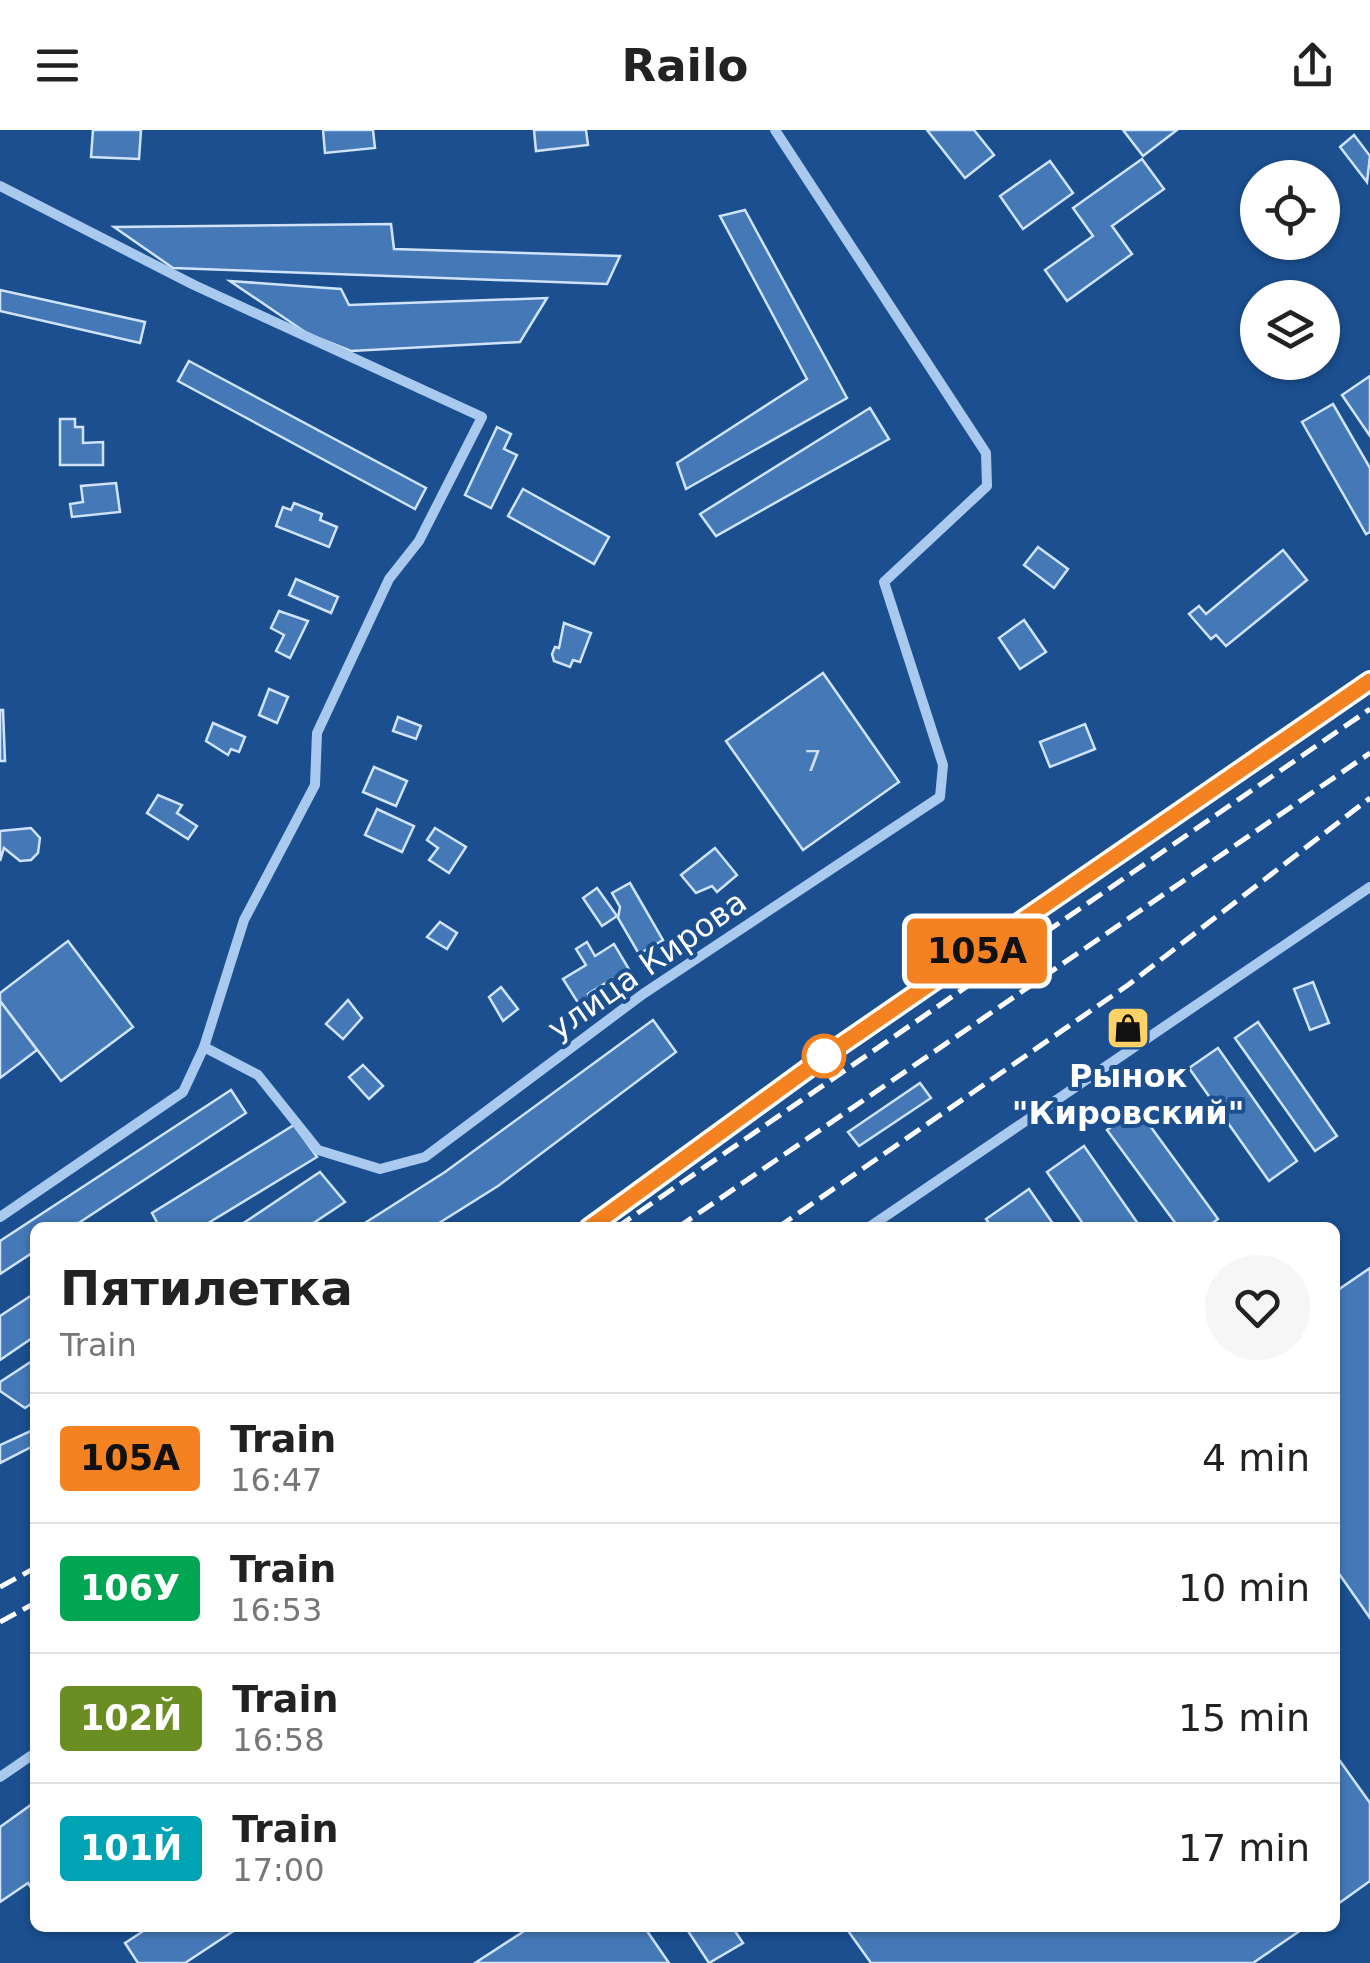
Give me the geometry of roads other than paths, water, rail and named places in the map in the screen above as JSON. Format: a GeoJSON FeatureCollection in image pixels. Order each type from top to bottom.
{"type":"FeatureCollection","features":[{"type":"Feature","properties":{"kind":"street","name":"улица Кирова"},"geometry":{"type":"LineString","coordinates":[[204,1046],[258,1076],[318,1150],[380,1170],[425,1157],[643,994],[940,797],[943,765],[884,582],[988,486],[986,454],[775,130]]}},
{"type":"Feature","properties":{"kind":"street"},"geometry":{"type":"LineString","coordinates":[[0,186],[194,286],[482,417],[419,541],[389,579],[317,734],[315,785],[244,920],[204,1046],[183,1092],[0,1217]]}},
{"type":"Feature","properties":{"kind":"street"},"geometry":{"type":"LineString","coordinates":[[877,1222],[1370,887]]}},
{"type":"Feature","properties":{"kind":"street"},"geometry":{"type":"LineString","coordinates":[[0,1778],[30,1756]]}},
{"type":"Feature","properties":{"kind":"railway"},"geometry":{"type":"LineString","coordinates":[[598,1222],[828,1053],[1370,681]]}},
{"type":"Feature","properties":{"kind":"railway"},"geometry":{"type":"LineString","coordinates":[[625,1222],[1370,709]]}},
{"type":"Feature","properties":{"kind":"railway"},"geometry":{"type":"LineString","coordinates":[[686,1222],[1370,753]]}},
{"type":"Feature","properties":{"kind":"railway"},"geometry":{"type":"LineString","coordinates":[[786,1222],[1128,985],[1370,798]]}},
{"type":"Feature","properties":{"kind":"railway"},"geometry":{"type":"LineString","coordinates":[[0,1587],[30,1571]]}},
{"type":"Feature","properties":{"kind":"railway"},"geometry":{"type":"LineString","coordinates":[[0,1622],[30,1606]]}},
{"type":"Feature","properties":{"kind":"train","name":"105А"},"geometry":{"type":"LineString","coordinates":[[597,1222],[828,1054],[1370,681]]}},
{"type":"Feature","properties":{"kind":"place","name":"Рынок \"Кировский\""},"geometry":{"type":"Point","coordinates":[1128,1028]}}]}
